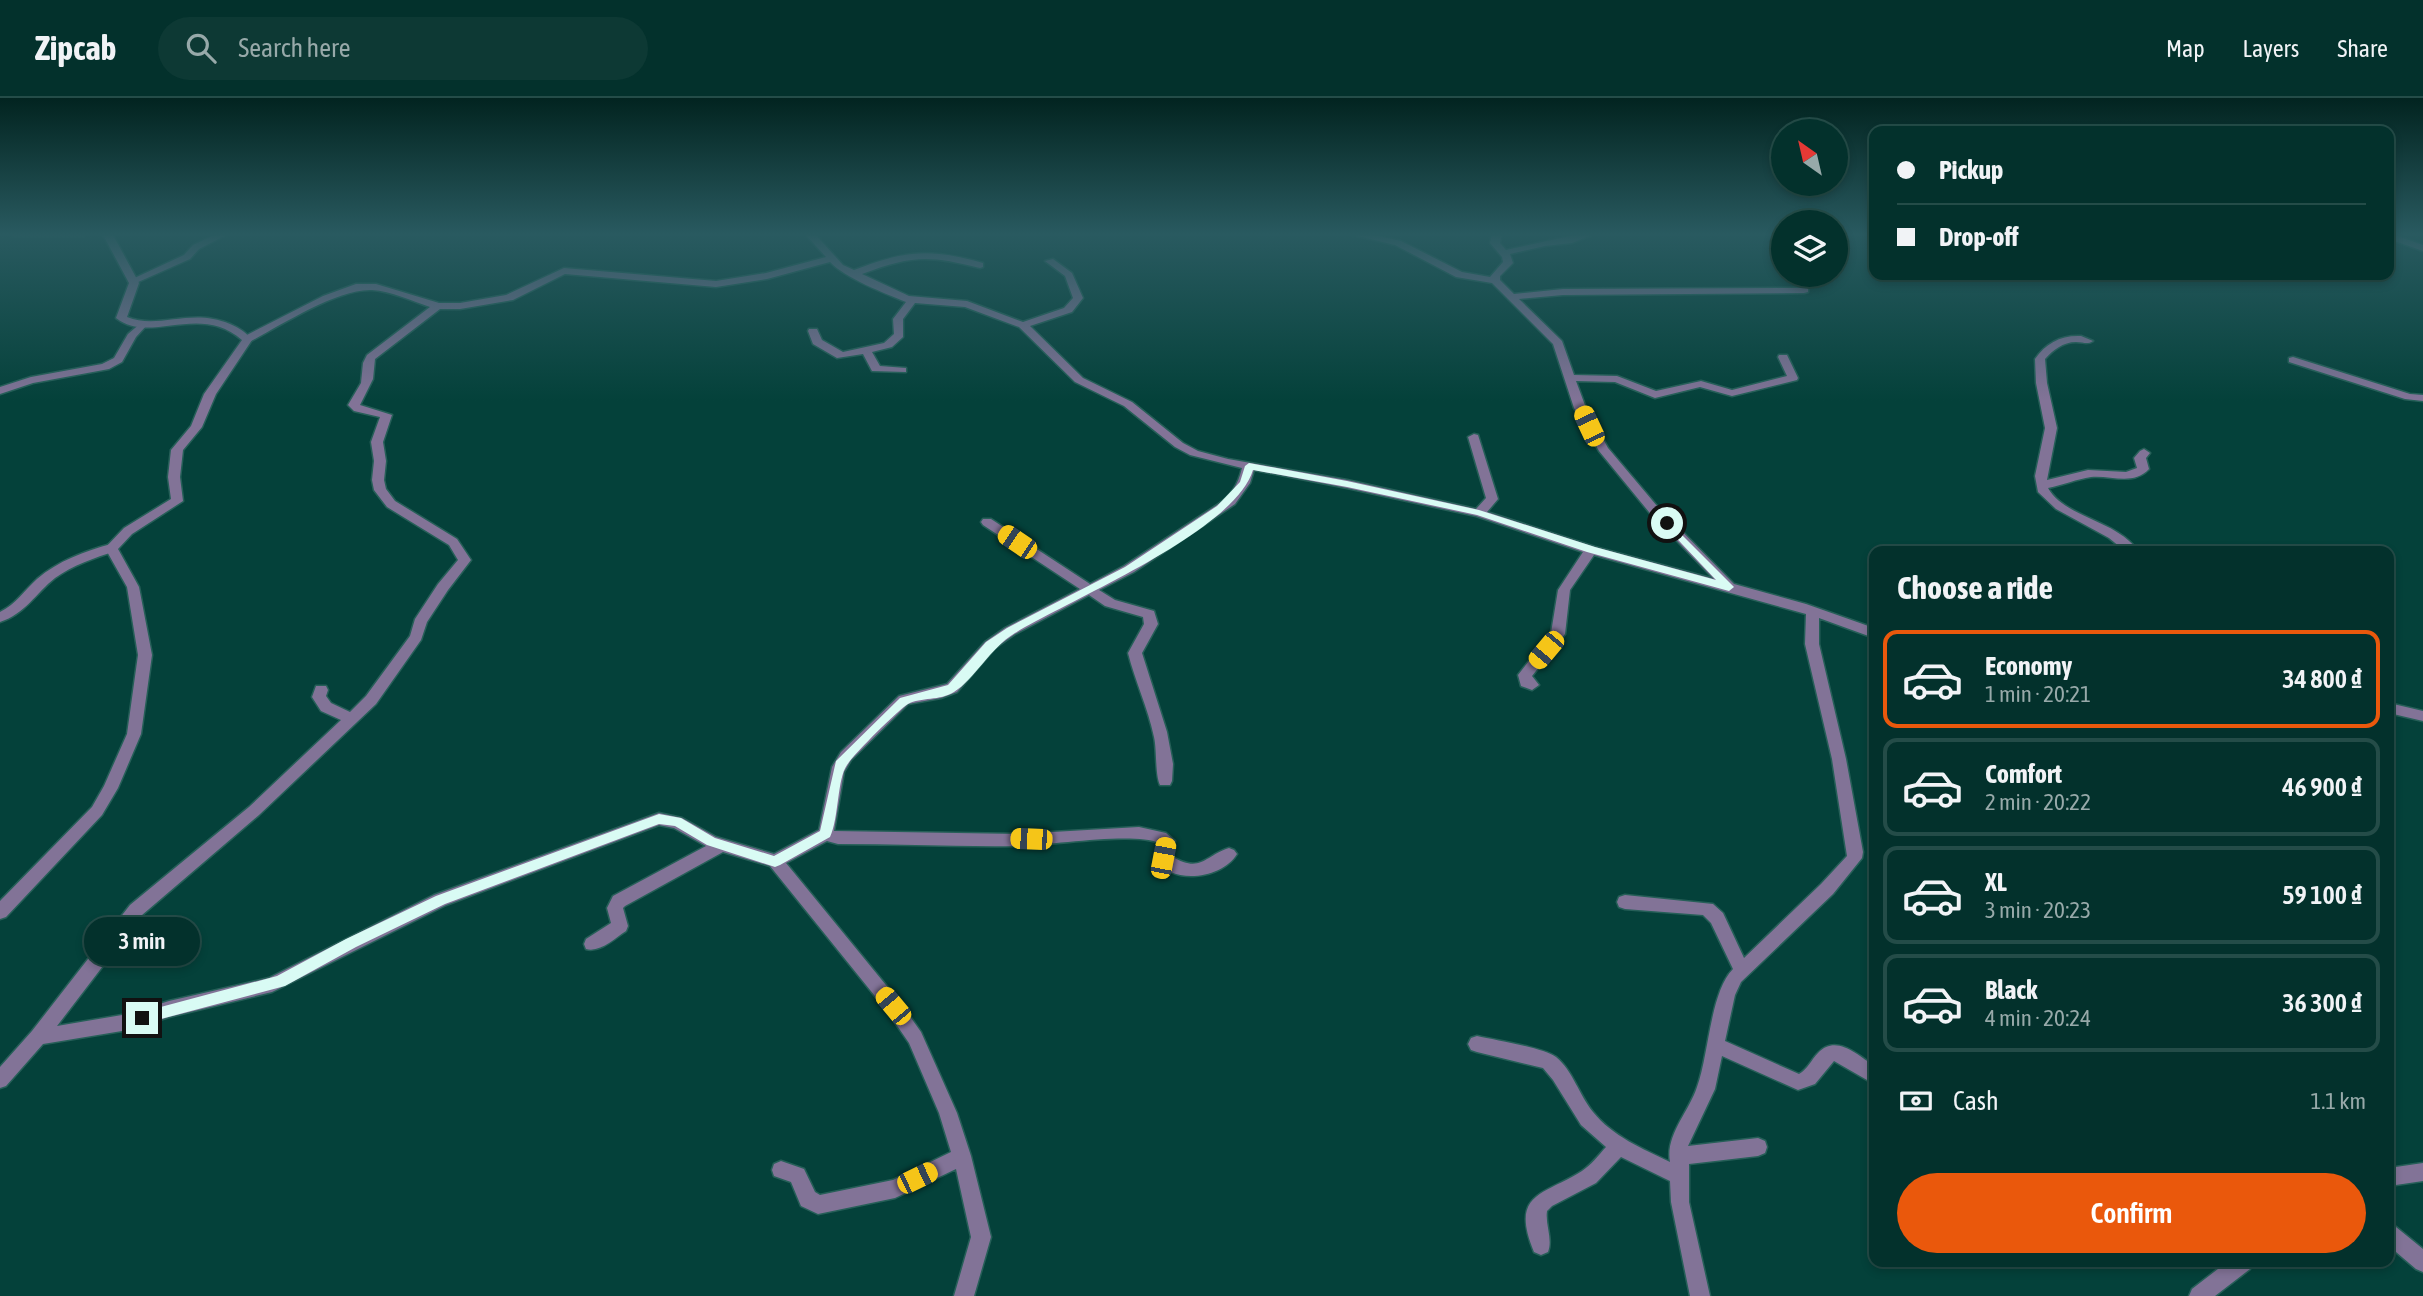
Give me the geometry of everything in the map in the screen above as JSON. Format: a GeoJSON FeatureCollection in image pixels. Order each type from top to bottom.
{"type":"FeatureCollection","features":[{"type":"Feature","properties":{"kind":"street"},"geometry":{"type":"LineString","coordinates":[[133,289],[120,317],[128,322],[142,325],[202,318],[226,326],[247,338]]}},
{"type":"Feature","properties":{"kind":"street"},"geometry":{"type":"LineString","coordinates":[[0,617],[22,606],[38,585],[57,570],[111,548],[128,531],[177,501],[174,477],[177,450],[196,427],[210,394],[247,338],[351,289]]}},
{"type":"Feature","properties":{"kind":"street"},"geometry":{"type":"LineString","coordinates":[[382,289],[438,306],[476,304],[509,298],[528,289]]}},
{"type":"Feature","properties":{"kind":"street"},"geometry":{"type":"LineString","coordinates":[[887,289],[912,300],[967,304],[1023,325],[1075,377],[1128,404],[1179,445],[1206,457],[1479,513],[1591,550],[1729,587],[1869,631]]}},
{"type":"Feature","properties":{"kind":"street"},"geometry":{"type":"LineString","coordinates":[[1023,325],[1068,310],[1079,298],[1075,289]]}},
{"type":"Feature","properties":{"kind":"street"},"geometry":{"type":"LineString","coordinates":[[1503,289],[1558,343],[1589,426],[1603,449],[1653,509],[1729,587]]}},
{"type":"Feature","properties":{"kind":"street"},"geometry":{"type":"LineString","coordinates":[[1511,297],[1576,292],[1804,290]]}},
{"type":"Feature","properties":{"kind":"street"},"geometry":{"type":"LineString","coordinates":[[813,331],[817,342],[841,356],[866,352],[894,342],[898,335],[898,319],[912,300]]}},
{"type":"Feature","properties":{"kind":"street"},"geometry":{"type":"LineString","coordinates":[[0,1080],[38,1037],[136,910],[231,832],[371,700],[416,637],[420,622],[443,587],[465,560],[453,542],[391,505],[384,498],[378,480],[380,461],[377,442],[386,415],[361,410],[354,405],[366,383],[367,366],[371,357],[438,306]]}},
{"type":"Feature","properties":{"kind":"street"},"geometry":{"type":"LineString","coordinates":[[0,391],[42,378],[105,367],[118,360],[142,325]]}},
{"type":"Feature","properties":{"kind":"street"},"geometry":{"type":"LineString","coordinates":[[2088,341],[2074,337],[2049,349],[2040,359],[2041,385],[2051,424],[2049,446],[2040,469],[2042,484],[2048,498],[2108,531],[2126,546]]}},
{"type":"Feature","properties":{"kind":"street"},"geometry":{"type":"LineString","coordinates":[[866,352],[876,369],[902,370]]}},
{"type":"Feature","properties":{"kind":"street"},"geometry":{"type":"LineString","coordinates":[[1569,378],[1617,379],[1656,395],[1702,384],[1732,393],[1793,378],[1783,357]]}},
{"type":"Feature","properties":{"kind":"street"},"geometry":{"type":"LineString","coordinates":[[2293,360],[2409,397],[2423,398]]}},
{"type":"Feature","properties":{"kind":"street"},"geometry":{"type":"LineString","coordinates":[[1474,437],[1492,499],[1479,513]]}},
{"type":"Feature","properties":{"kind":"street"},"geometry":{"type":"LineString","coordinates":[[2042,484],[2094,473],[2136,474],[2143,469],[2140,458],[2144,453]]}},
{"type":"Feature","properties":{"kind":"street"},"geometry":{"type":"LineString","coordinates":[[826,834],[840,764],[904,701],[942,693],[952,688],[990,645],[1000,638],[1145,560],[1231,501],[1244,483],[1249,466]]}},
{"type":"Feature","properties":{"kind":"street"},"geometry":{"type":"LineString","coordinates":[[987,522],[1110,603],[1144,612],[1152,619],[1135,653],[1141,680],[1165,747],[1165,781]]}},
{"type":"Feature","properties":{"kind":"street"},"geometry":{"type":"LineString","coordinates":[[0,912],[101,806],[134,734],[145,655],[133,587],[111,548]]}},
{"type":"Feature","properties":{"kind":"street"},"geometry":{"type":"LineString","coordinates":[[1532,685],[1524,678],[1558,634],[1564,590],[1591,550]]}},
{"type":"Feature","properties":{"kind":"street"},"geometry":{"type":"LineString","coordinates":[[1700,1296],[1680,1202],[1682,1135],[1706,1089],[1731,983],[1827,889],[1854,858],[1856,852],[1839,759],[1812,643],[1813,612]]}},
{"type":"Feature","properties":{"kind":"street"},"geometry":{"type":"LineString","coordinates":[[321,690],[320,702],[352,719]]}},
{"type":"Feature","properties":{"kind":"street"},"geometry":{"type":"LineString","coordinates":[[2394,709],[2423,716]]}},
{"type":"Feature","properties":{"kind":"street"},"geometry":{"type":"LineString","coordinates":[[38,1037],[128,1022],[169,1009],[272,985],[440,900],[659,819],[677,822],[722,845],[775,862],[893,1006],[915,1038],[948,1113],[978,1213],[981,1237],[964,1296]]}},
{"type":"Feature","properties":{"kind":"street"},"geometry":{"type":"LineString","coordinates":[[775,862],[826,834],[838,838],[1045,839],[1108,834],[1158,835],[1167,841],[1163,858],[1168,863],[1196,870],[1203,870],[1228,855]]}},
{"type":"Feature","properties":{"kind":"street"},"geometry":{"type":"LineString","coordinates":[[592,944],[620,926],[615,908],[619,901],[722,845]]}},
{"type":"Feature","properties":{"kind":"street"},"geometry":{"type":"LineString","coordinates":[[1625,902],[1707,909],[1717,918],[1742,971]]}},
{"type":"Feature","properties":{"kind":"street"},"geometry":{"type":"LineString","coordinates":[[1477,1044],[1551,1063],[1585,1116],[1619,1144],[1679,1166],[1758,1147]]}},
{"type":"Feature","properties":{"kind":"street"},"geometry":{"type":"LineString","coordinates":[[1716,1045],[1798,1082],[1808,1080],[1826,1055],[1832,1052],[1844,1055],[1869,1072]]}},
{"type":"Feature","properties":{"kind":"street"},"geometry":{"type":"LineString","coordinates":[[1541,1245],[1535,1223],[1538,1206],[1545,1199],[1592,1175],[1619,1144]]}},
{"type":"Feature","properties":{"kind":"street"},"geometry":{"type":"LineString","coordinates":[[781,1170],[797,1175],[808,1199],[818,1205],[895,1189],[962,1156]]}},
{"type":"Feature","properties":{"kind":"street"},"geometry":{"type":"LineString","coordinates":[[2394,1176],[2423,1172]]}},
{"type":"Feature","properties":{"kind":"street"},"geometry":{"type":"LineString","coordinates":[[2394,1238],[2423,1262]]}},
{"type":"Feature","properties":{"kind":"street"},"geometry":{"type":"LineString","coordinates":[[2200,1296],[2237,1267]]}},
{"type":"Feature","properties":{"kind":"route"},"geometry":{"type":"LineString","coordinates":[[142,1018],[280,982],[384,926],[440,900],[659,819],[685,825],[711,842],[775,862],[826,834],[840,764],[904,701],[942,693],[952,688],[990,645],[1010,631],[1145,560],[1186,529],[1231,501],[1244,483],[1249,466],[1479,513],[1591,550],[1729,587],[1667,523]]}}]}
